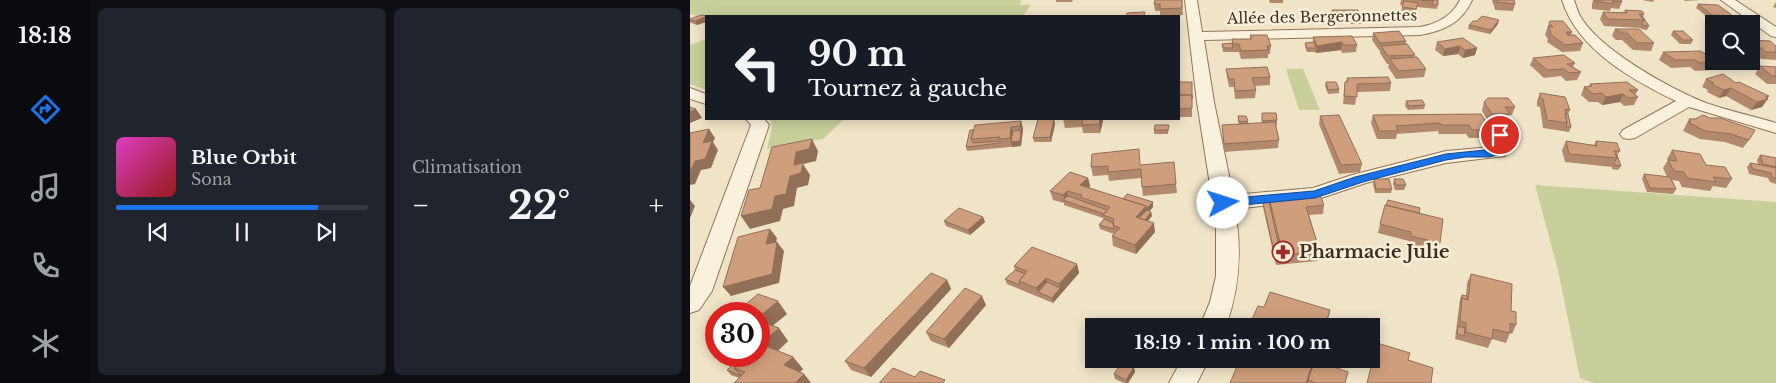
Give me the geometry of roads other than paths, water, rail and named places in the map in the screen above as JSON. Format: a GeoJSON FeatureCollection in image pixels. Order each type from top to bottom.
{"type":"FeatureCollection","features":[{"type":"Feature","properties":{"kind":"street"},"geometry":{"type":"LineString","coordinates":[[1191,0],[1228,225],[1229,259],[1226,286],[1216,318]]}},
{"type":"Feature","properties":{"kind":"street","name":"Allée des Bergeronnettes"},"geometry":{"type":"LineString","coordinates":[[1196,36],[1420,31],[1441,25],[1452,19],[1460,12],[1466,0]]}},
{"type":"Feature","properties":{"kind":"street"},"geometry":{"type":"LineString","coordinates":[[1568,0],[1574,17],[1584,32],[1638,74],[1688,101],[1776,128]]}},
{"type":"Feature","properties":{"kind":"street"},"geometry":{"type":"LineString","coordinates":[[1727,0],[1776,33]]}},
{"type":"Feature","properties":{"kind":"street"},"geometry":{"type":"LineString","coordinates":[[690,93],[705,99]]}},
{"type":"Feature","properties":{"kind":"street"},"geometry":{"type":"LineString","coordinates":[[1629,134],[1688,101]]}},
{"type":"Feature","properties":{"kind":"street"},"geometry":{"type":"LineString","coordinates":[[690,303],[700,291],[760,125],[756,120]]}},
{"type":"Feature","properties":{"kind":"street"},"geometry":{"type":"LineString","coordinates":[[1223,203],[1315,194],[1359,179],[1446,157],[1498,152],[1502,145],[1500,135]]}},
{"type":"Feature","properties":{"kind":"street"},"geometry":{"type":"LineString","coordinates":[[1183,383],[1191,368]]}},
{"type":"Feature","properties":{"kind":"place","name":"Pharmacie Julie"},"geometry":{"type":"Point","coordinates":[1283,252]}}]}
